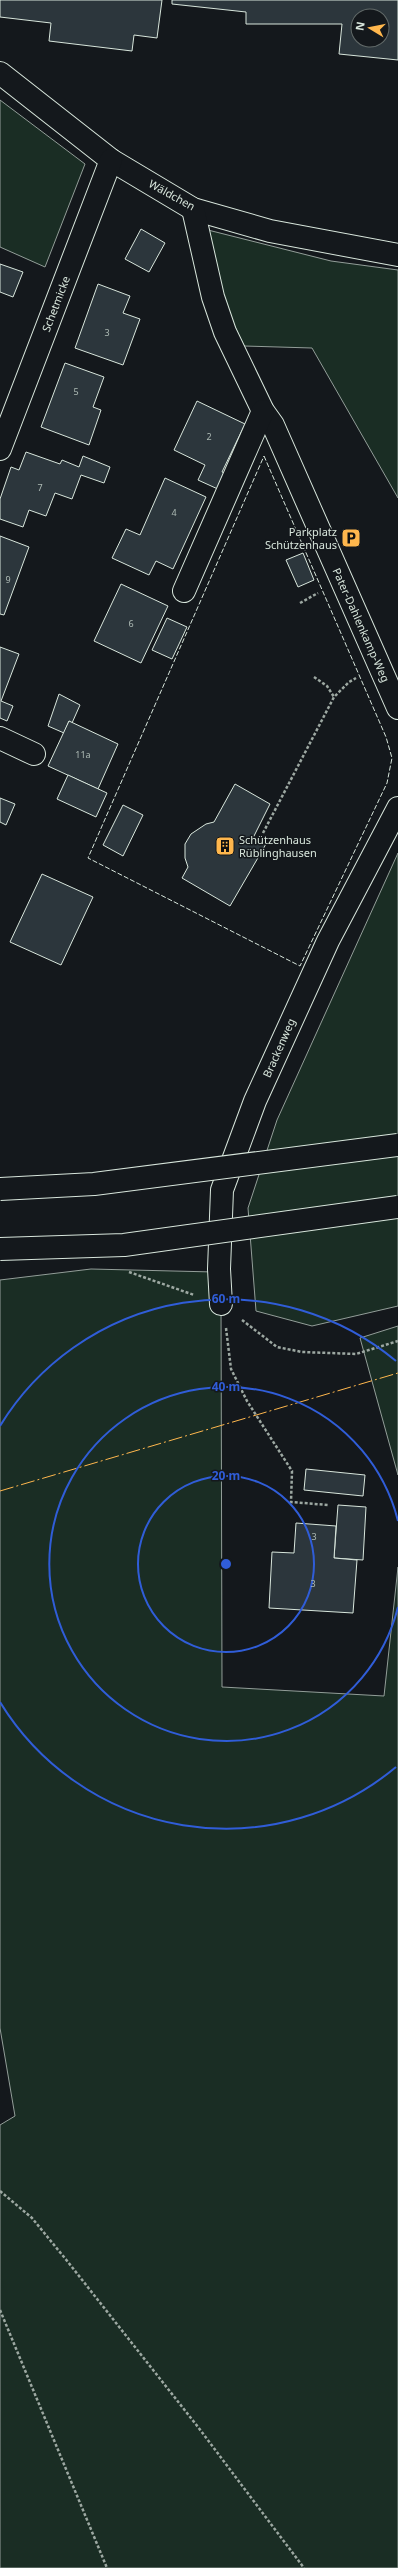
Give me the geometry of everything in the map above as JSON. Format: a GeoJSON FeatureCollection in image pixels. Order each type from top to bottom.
{"type":"FeatureCollection","features":[{"type":"Feature","properties":{"kind":"main road","name":"Wäldchen"},"geometry":{"type":"LineString","coordinates":[[0,73],[111,160],[193,208],[270,230],[398,255]]}},
{"type":"Feature","properties":{"kind":"main road","name":"Schetmicke"},"geometry":{"type":"LineString","coordinates":[[0,449],[111,160]]}},
{"type":"Feature","properties":{"kind":"main road","name":"Pater-Dahlenkamp-Weg"},"geometry":{"type":"LineString","coordinates":[[193,208],[212,297],[225,332],[263,411],[276,432],[398,708]]}},
{"type":"Feature","properties":{"kind":"main road"},"geometry":{"type":"LineString","coordinates":[[184,591],[263,411]]}},
{"type":"Feature","properties":{"kind":"main road"},"geometry":{"type":"LineString","coordinates":[[0,738],[34,754]]}},
{"type":"Feature","properties":{"kind":"main road","name":"Brackenweg"},"geometry":{"type":"LineString","coordinates":[[221,1304],[219,1269],[222,1190],[256,1101],[328,940],[398,808]]}},
{"type":"Feature","properties":{"kind":"main road"},"geometry":{"type":"LineString","coordinates":[[0,1189],[94,1184],[398,1145]]}},
{"type":"Feature","properties":{"kind":"main road"},"geometry":{"type":"LineString","coordinates":[[0,1249],[124,1244],[398,1207]]}},
{"type":"Feature","properties":{"kind":"path"},"geometry":{"type":"LineString","coordinates":[[263,833],[334,698],[349,682],[380,668]]}},
{"type":"Feature","properties":{"kind":"path"},"geometry":{"type":"LineString","coordinates":[[314,677],[327,686],[334,698]]}},
{"type":"Feature","properties":{"kind":"path"},"geometry":{"type":"LineString","coordinates":[[221,1304],[277,1347],[302,1352],[356,1354],[398,1341]]}},
{"type":"Feature","properties":{"kind":"path"},"geometry":{"type":"LineString","coordinates":[[221,1304],[231,1370],[247,1401],[292,1471],[291,1502],[328,1505]]}},
{"type":"Feature","properties":{"kind":"path"},"geometry":{"type":"LineString","coordinates":[[0,2191],[32,2218],[68,2262],[198,2427],[304,2568]]}},
{"type":"Feature","properties":{"kind":"path"},"geometry":{"type":"LineString","coordinates":[[0,2310],[106,2568]]}},
{"type":"Feature","properties":{"kind":"green space"},"geometry":{"type":"Polygon","coordinates":[[[0,100],[85,164],[45,267],[0,247],[0,100]]]}},
{"type":"Feature","properties":{"kind":"green space"},"geometry":{"type":"Polygon","coordinates":[[[196,227],[331,261],[398,270],[398,498],[312,348],[244,346],[220,295],[196,227]]]}},
{"type":"Feature","properties":{"kind":"green space"},"geometry":{"type":"Polygon","coordinates":[[[398,853],[398,1306],[312,1326],[256,1311],[248,1208],[277,1120],[398,853]]]}},
{"type":"Feature","properties":{"kind":"green space"},"geometry":{"type":"Polygon","coordinates":[[[91,1269],[214,1272],[221,1304],[222,1687],[384,1696],[398,1567],[398,2568],[0,2568],[0,2125],[15,2116],[0,2028],[0,1280],[91,1269]]]}},
{"type":"Feature","properties":{"kind":"green space"},"geometry":{"type":"Polygon","coordinates":[[[398,1326],[398,1475],[360,1338],[398,1326]]]}},
{"type":"Feature","properties":{"kind":"building"},"geometry":{"type":"Polygon","coordinates":[[[0,0],[162,0],[157,38],[134,35],[132,51],[49,41],[51,23],[0,17],[0,0]]]}},
{"type":"Feature","properties":{"kind":"building"},"geometry":{"type":"Polygon","coordinates":[[[172,0],[398,0],[398,60],[339,54],[342,24],[246,24],[246,12],[172,4],[172,0]]]}},
{"type":"Feature","properties":{"kind":"building"},"geometry":{"type":"Polygon","coordinates":[[[141,229],[165,243],[149,272],[125,259],[141,229]]]}},
{"type":"Feature","properties":{"kind":"building"},"geometry":{"type":"Polygon","coordinates":[[[0,264],[23,272],[13,297],[0,292],[0,264]]]}},
{"type":"Feature","properties":{"kind":"building"},"geometry":{"type":"Polygon","coordinates":[[[98,284],[130,296],[123,313],[140,319],[123,365],[75,348],[98,284]]]}},
{"type":"Feature","properties":{"kind":"building"},"geometry":{"type":"Polygon","coordinates":[[[65,363],[104,377],[93,407],[101,410],[89,445],[41,427],[65,363]]]}},
{"type":"Feature","properties":{"kind":"building"},"geometry":{"type":"Polygon","coordinates":[[[197,401],[245,424],[222,472],[227,474],[220,490],[198,480],[205,465],[174,450],[197,401]]]}},
{"type":"Feature","properties":{"kind":"building"},"geometry":{"type":"Polygon","coordinates":[[[26,452],[60,464],[62,460],[79,467],[83,456],[110,467],[104,483],[81,475],[72,499],[55,493],[46,516],[29,510],[23,527],[0,519],[0,499],[11,467],[19,470],[26,452]]]}},
{"type":"Feature","properties":{"kind":"building"},"geometry":{"type":"Polygon","coordinates":[[[165,478],[206,497],[173,569],[156,561],[149,575],[112,558],[126,529],[140,535],[165,478]]]}},
{"type":"Feature","properties":{"kind":"building"},"geometry":{"type":"Polygon","coordinates":[[[0,536],[29,547],[4,615],[0,614],[0,536]]]}},
{"type":"Feature","properties":{"kind":"building"},"geometry":{"type":"Polygon","coordinates":[[[303,553],[314,580],[298,587],[286,560],[303,553]]]}},
{"type":"Feature","properties":{"kind":"building"},"geometry":{"type":"Polygon","coordinates":[[[121,584],[168,606],[141,663],[94,641],[121,584]]]}},
{"type":"Feature","properties":{"kind":"building"},"geometry":{"type":"Polygon","coordinates":[[[167,618],[187,627],[172,659],[152,650],[167,618]]]}},
{"type":"Feature","properties":{"kind":"building"},"geometry":{"type":"Polygon","coordinates":[[[0,647],[19,654],[1,701],[13,706],[7,721],[0,718],[0,647]]]}},
{"type":"Feature","properties":{"kind":"building"},"geometry":{"type":"Polygon","coordinates":[[[59,694],[80,705],[72,723],[69,721],[64,733],[48,726],[59,694]]]}},
{"type":"Feature","properties":{"kind":"building"},"geometry":{"type":"Polygon","coordinates":[[[69,721],[118,744],[98,789],[48,766],[69,721]]]}},
{"type":"Feature","properties":{"kind":"building"},"geometry":{"type":"Polygon","coordinates":[[[68,775],[107,793],[96,817],[57,799],[68,775]]]}},
{"type":"Feature","properties":{"kind":"building","name":"Schützenhaus Rüblinghausen"},"geometry":{"type":"Polygon","coordinates":[[[235,784],[270,804],[253,838],[266,844],[230,906],[182,878],[188,867],[185,858],[185,844],[191,834],[206,824],[214,822],[235,784]]]}},
{"type":"Feature","properties":{"kind":"building"},"geometry":{"type":"Polygon","coordinates":[[[0,798],[15,804],[6,825],[0,822],[0,798]]]}},
{"type":"Feature","properties":{"kind":"building"},"geometry":{"type":"Polygon","coordinates":[[[123,805],[143,815],[123,856],[103,845],[123,805]]]}},
{"type":"Feature","properties":{"kind":"building"},"geometry":{"type":"Polygon","coordinates":[[[42,874],[93,897],[61,965],[10,942],[42,874]]]}},
{"type":"Feature","properties":{"kind":"building"},"geometry":{"type":"Polygon","coordinates":[[[306,1469],[365,1475],[363,1496],[304,1490],[306,1469]]]}},
{"type":"Feature","properties":{"kind":"building"},"geometry":{"type":"Polygon","coordinates":[[[338,1505],[366,1507],[363,1560],[334,1558],[338,1505]]]}},
{"type":"Feature","properties":{"kind":"building"},"geometry":{"type":"Polygon","coordinates":[[[296,1523],[336,1526],[334,1558],[357,1560],[353,1613],[269,1608],[272,1552],[294,1553],[296,1523]]]}},
{"type":"Feature","properties":{"kind":"fence"},"geometry":{"type":"LineString","coordinates":[[264,456],[386,737],[392,758],[387,783],[300,966],[88,858],[264,456]]}},
{"type":"Feature","properties":{"kind":"power"},"geometry":{"type":"LineString","coordinates":[[0,1491],[398,1373]]}},
{"type":"Feature","properties":{"kind":"place","name":"Parkplatz Schützenhaus"},"geometry":{"type":"Point","coordinates":[351,538]}},
{"type":"Feature","properties":{"kind":"place","name":"Schützenhaus Rüblinghausen"},"geometry":{"type":"Point","coordinates":[225,846]}}]}
